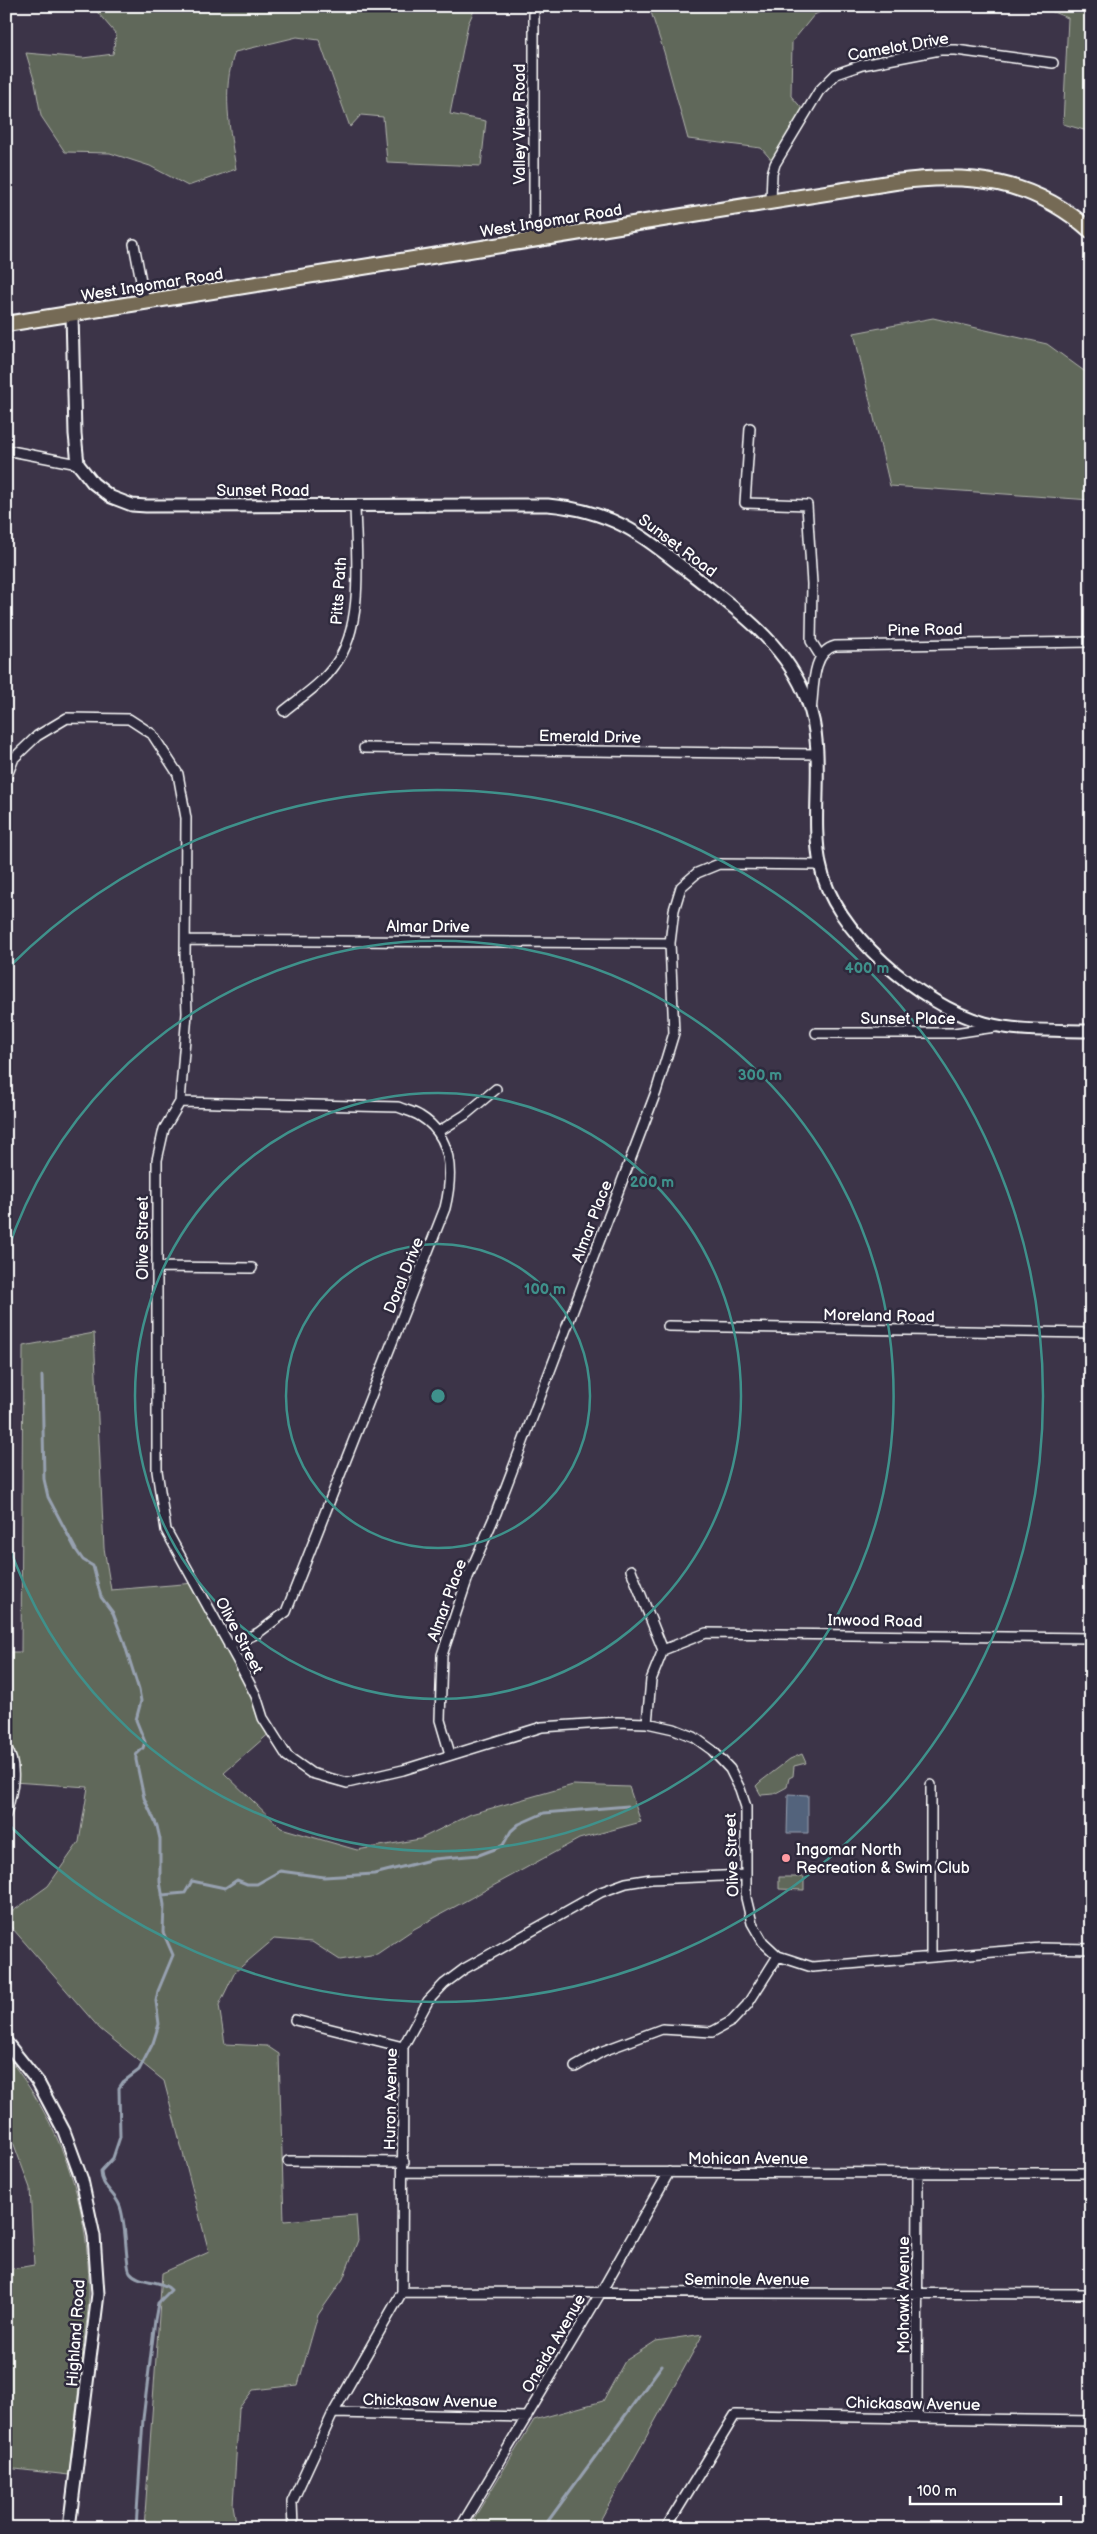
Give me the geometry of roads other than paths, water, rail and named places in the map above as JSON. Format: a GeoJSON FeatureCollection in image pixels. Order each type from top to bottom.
{"type":"FeatureCollection","features":[{"type":"Feature","properties":{"kind":"main road","name":"West Ingomar Road"},"geometry":{"type":"LineString","coordinates":[[6,324],[921,178],[964,177],[1004,184],[1040,197],[1070,214],[1091,231]]}},
{"type":"Feature","properties":{"kind":"street","name":"Valley View Road"},"geometry":{"type":"LineString","coordinates":[[534,6],[534,241]]}},
{"type":"Feature","properties":{"kind":"street","name":"Camelot Drive"},"geometry":{"type":"LineString","coordinates":[[771,202],[772,174],[776,164],[819,91],[836,74],[862,65],[940,50],[956,50],[1053,63]]}},
{"type":"Feature","properties":{"kind":"street"},"geometry":{"type":"LineString","coordinates":[[134,244],[145,302]]}},
{"type":"Feature","properties":{"kind":"street","name":"Sunset Road"},"geometry":{"type":"LineString","coordinates":[[72,314],[74,434],[78,464],[92,483],[111,497],[132,505],[548,505],[575,508],[608,517],[654,544],[766,635],[796,676],[811,711],[816,754],[820,865],[832,900],[850,929],[878,957],[941,1004],[972,1019],[1000,1026],[1091,1031]]}},
{"type":"Feature","properties":{"kind":"street"},"geometry":{"type":"LineString","coordinates":[[750,428],[745,503],[807,505],[812,584],[811,641],[821,657],[811,711]]}},
{"type":"Feature","properties":{"kind":"street"},"geometry":{"type":"LineString","coordinates":[[6,450],[78,464]]}},
{"type":"Feature","properties":{"kind":"street","name":"Pitts Path"},"geometry":{"type":"LineString","coordinates":[[284,712],[326,676],[347,645],[355,604],[355,506]]}},
{"type":"Feature","properties":{"kind":"street","name":"Pine Road"},"geometry":{"type":"LineString","coordinates":[[821,657],[830,647],[842,645],[1091,642]]}},
{"type":"Feature","properties":{"kind":"street","name":"Olive Street"},"geometry":{"type":"LineString","coordinates":[[6,778],[14,758],[36,736],[67,718],[129,718],[152,734],[178,774],[186,818],[187,1013],[180,1102],[164,1129],[157,1160],[157,1471],[166,1530],[256,1696],[263,1718],[287,1756],[311,1773],[347,1783],[404,1770],[450,1754],[542,1727],[617,1722],[647,1723],[674,1729],[694,1737],[712,1750],[730,1769],[746,1807],[746,1898],[752,1923],[763,1942],[778,1956],[812,1967],[847,1966],[931,1956],[1041,1948],[1091,1950]]}},
{"type":"Feature","properties":{"kind":"street","name":"Emerald Drive"},"geometry":{"type":"LineString","coordinates":[[364,748],[816,754]]}},
{"type":"Feature","properties":{"kind":"street","name":"Almar Place"},"geometry":{"type":"LineString","coordinates":[[450,1754],[440,1720],[442,1655],[468,1577],[496,1513],[556,1352],[600,1244],[658,1084],[674,1033],[670,943],[674,910],[681,887],[697,873],[719,864],[820,865]]}},
{"type":"Feature","properties":{"kind":"street","name":"Almar Drive"},"geometry":{"type":"LineString","coordinates":[[186,940],[670,943]]}},
{"type":"Feature","properties":{"kind":"street","name":"Sunset Place"},"geometry":{"type":"LineString","coordinates":[[816,1034],[954,1033],[1000,1026]]}},
{"type":"Feature","properties":{"kind":"street"},"geometry":{"type":"LineString","coordinates":[[438,1132],[472,1109],[496,1089]]}},
{"type":"Feature","properties":{"kind":"street","name":"Doral Drive"},"geometry":{"type":"LineString","coordinates":[[180,1102],[398,1107],[420,1116],[438,1132],[450,1166],[451,1184],[445,1208],[286,1612],[258,1633],[229,1646]]}},
{"type":"Feature","properties":{"kind":"street"},"geometry":{"type":"LineString","coordinates":[[157,1267],[252,1268]]}},
{"type":"Feature","properties":{"kind":"street","name":"Moreland Road"},"geometry":{"type":"LineString","coordinates":[[668,1326],[1091,1333]]}},
{"type":"Feature","properties":{"kind":"street"},"geometry":{"type":"LineString","coordinates":[[631,1570],[663,1650],[651,1680],[647,1723]]}},
{"type":"Feature","properties":{"kind":"street","name":"Inwood Road"},"geometry":{"type":"LineString","coordinates":[[663,1650],[706,1633],[1091,1638]]}},
{"type":"Feature","properties":{"kind":"street"},"geometry":{"type":"LineString","coordinates":[[6,1746],[12,1759],[13,1769],[12,1795],[6,1814]]}},
{"type":"Feature","properties":{"kind":"street"},"geometry":{"type":"LineString","coordinates":[[931,1785],[931,1956]]}},
{"type":"Feature","properties":{"kind":"street","name":"Huron Avenue"},"geometry":{"type":"LineString","coordinates":[[293,2528],[292,2502],[333,2413],[402,2292],[404,2047],[428,2001],[444,1984],[496,1950],[601,1892],[626,1883],[651,1879],[746,1875]]}},
{"type":"Feature","properties":{"kind":"street"},"geometry":{"type":"LineString","coordinates":[[575,2067],[603,2051],[662,2029],[712,2032],[726,2025],[747,2005],[778,1956]]}},
{"type":"Feature","properties":{"kind":"street"},"geometry":{"type":"LineString","coordinates":[[295,2020],[404,2047]]}},
{"type":"Feature","properties":{"kind":"street","name":"Highland Road"},"geometry":{"type":"LineString","coordinates":[[6,2042],[38,2082],[64,2132],[82,2180],[94,2236],[98,2294],[70,2528]]}},
{"type":"Feature","properties":{"kind":"street"},"geometry":{"type":"LineString","coordinates":[[288,2161],[404,2162]]}},
{"type":"Feature","properties":{"kind":"street","name":"Mohican Avenue"},"geometry":{"type":"LineString","coordinates":[[404,2172],[1091,2173]]}},
{"type":"Feature","properties":{"kind":"street","name":"Oneida Avenue"},"geometry":{"type":"LineString","coordinates":[[460,2528],[600,2294],[669,2172]]}},
{"type":"Feature","properties":{"kind":"street","name":"Mohawk Avenue"},"geometry":{"type":"LineString","coordinates":[[917,2417],[918,2174]]}},
{"type":"Feature","properties":{"kind":"street","name":"Seminole Avenue"},"geometry":{"type":"LineString","coordinates":[[402,2292],[1091,2294]]}},
{"type":"Feature","properties":{"kind":"street","name":"Chickasaw Avenue"},"geometry":{"type":"LineString","coordinates":[[333,2413],[527,2417]]}},
{"type":"Feature","properties":{"kind":"street","name":"Chickasaw Avenue"},"geometry":{"type":"LineString","coordinates":[[666,2528],[735,2415],[1091,2421]]}},
{"type":"Feature","properties":{"kind":"water"},"geometry":{"type":"Polygon","coordinates":[[[788,1794],[808,1795],[808,1833],[787,1833],[788,1794]]]}},
{"type":"Feature","properties":{"kind":"waterway"},"geometry":{"type":"LineString","coordinates":[[42,1376],[44,1479],[48,1497],[76,1550],[83,1560],[93,1566],[101,1597],[113,1613],[139,1690],[141,1701],[136,1720],[145,1742],[143,1748],[136,1755],[136,1760],[144,1798],[157,1826],[160,1839],[160,1881],[164,1905],[163,1932],[173,1955],[158,1991],[156,2001],[159,2024],[153,2043],[139,2070],[123,2082],[119,2088],[120,2137],[113,2158],[101,2171],[105,2185],[117,2200],[122,2211],[127,2261],[130,2272],[134,2276],[162,2284],[171,2290],[158,2303],[155,2320],[143,2419],[136,2528]]}},
{"type":"Feature","properties":{"kind":"waterway"},"geometry":{"type":"LineString","coordinates":[[162,1895],[185,1893],[192,1881],[225,1888],[237,1880],[247,1884],[257,1884],[280,1871],[324,1877],[374,1874],[434,1859],[479,1855],[503,1845],[511,1831],[519,1824],[544,1813],[628,1806]]}},
{"type":"Feature","properties":{"kind":"waterway"},"geometry":{"type":"LineString","coordinates":[[543,2528],[662,2365]]}},
{"type":"Feature","properties":{"kind":"place","name":"Ingomar North Recreation & Swim Club"},"geometry":{"type":"Point","coordinates":[786,1858]}}]}
